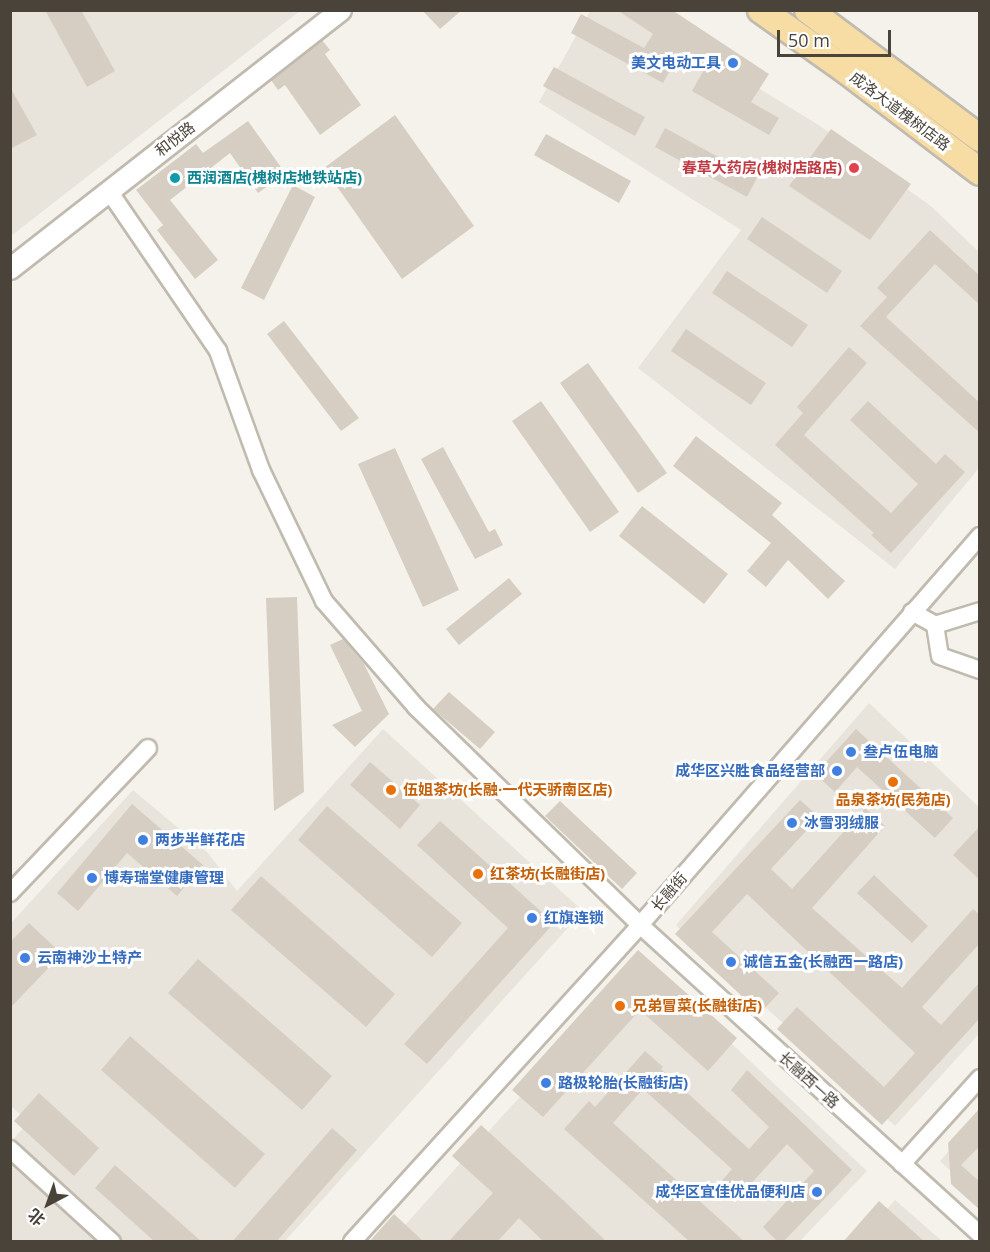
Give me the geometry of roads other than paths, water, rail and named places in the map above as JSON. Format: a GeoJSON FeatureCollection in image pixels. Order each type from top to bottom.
{"type":"FeatureCollection","features":[{"type":"Feature","properties":{"kind":"main road","name":"成洛大道槐树店路"},"geometry":{"type":"LineString","coordinates":[[761,10],[848,71],[980,172]]}},
{"type":"Feature","properties":{"kind":"main road","name":"成洛大道槐树店路"},"geometry":{"type":"LineString","coordinates":[[808,10],[980,138]]}},
{"type":"Feature","properties":{"kind":"street","name":"和悦路"},"geometry":{"type":"LineString","coordinates":[[10,269],[341,10]]}},
{"type":"Feature","properties":{"kind":"street","name":"长融西一路"},"geometry":{"type":"LineString","coordinates":[[109,191],[218,351],[261,470],[324,601],[416,707],[640,925],[980,1234]]}},
{"type":"Feature","properties":{"kind":"street","name":"长融街"},"geometry":{"type":"LineString","coordinates":[[352,1242],[640,925],[980,536]]}},
{"type":"Feature","properties":{"kind":"street"},"geometry":{"type":"LineString","coordinates":[[912,612],[935,625],[980,611]]}},
{"type":"Feature","properties":{"kind":"street"},"geometry":{"type":"LineString","coordinates":[[935,625],[940,656],[980,670]]}},
{"type":"Feature","properties":{"kind":"street"},"geometry":{"type":"LineString","coordinates":[[10,892],[148,748]]}},
{"type":"Feature","properties":{"kind":"street"},"geometry":{"type":"LineString","coordinates":[[902,1164],[980,1078]]}},
{"type":"Feature","properties":{"kind":"street"},"geometry":{"type":"LineString","coordinates":[[10,1149],[112,1242]]}},
{"type":"Feature","properties":{"kind":"place","name":"美文电动工具"},"geometry":{"type":"Point","coordinates":[733,63]}},
{"type":"Feature","properties":{"kind":"place","name":"春草大药房(槐树店路店)"},"geometry":{"type":"Point","coordinates":[854,168]}},
{"type":"Feature","properties":{"kind":"place","name":"西润酒店(槐树店地铁站店)"},"geometry":{"type":"Point","coordinates":[175,178]}},
{"type":"Feature","properties":{"kind":"place","name":"叁卢伍电脑"},"geometry":{"type":"Point","coordinates":[851,752]}},
{"type":"Feature","properties":{"kind":"place","name":"成华区兴胜食品经营部"},"geometry":{"type":"Point","coordinates":[837,771]}},
{"type":"Feature","properties":{"kind":"place","name":"品泉茶坊(民苑店)"},"geometry":{"type":"Point","coordinates":[893,782]}},
{"type":"Feature","properties":{"kind":"place","name":"伍姐茶坊(长融·一代天骄南区店)"},"geometry":{"type":"Point","coordinates":[391,790]}},
{"type":"Feature","properties":{"kind":"place","name":"冰雪羽绒服"},"geometry":{"type":"Point","coordinates":[792,823]}},
{"type":"Feature","properties":{"kind":"place","name":"两步半鲜花店"},"geometry":{"type":"Point","coordinates":[143,840]}},
{"type":"Feature","properties":{"kind":"place","name":"红茶坊(长融街店)"},"geometry":{"type":"Point","coordinates":[478,874]}},
{"type":"Feature","properties":{"kind":"place","name":"博寿瑞堂健康管理"},"geometry":{"type":"Point","coordinates":[92,878]}},
{"type":"Feature","properties":{"kind":"place","name":"红旗连锁"},"geometry":{"type":"Point","coordinates":[532,918]}},
{"type":"Feature","properties":{"kind":"place","name":"云南神沙土特产"},"geometry":{"type":"Point","coordinates":[25,958]}},
{"type":"Feature","properties":{"kind":"place","name":"诚信五金(长融西一路店)"},"geometry":{"type":"Point","coordinates":[731,962]}},
{"type":"Feature","properties":{"kind":"place","name":"兄弟冒菜(长融街店)"},"geometry":{"type":"Point","coordinates":[620,1006]}},
{"type":"Feature","properties":{"kind":"place","name":"路极轮胎(长融街店)"},"geometry":{"type":"Point","coordinates":[546,1083]}},
{"type":"Feature","properties":{"kind":"place","name":"成华区宜佳优品便利店"},"geometry":{"type":"Point","coordinates":[817,1192]}}]}
